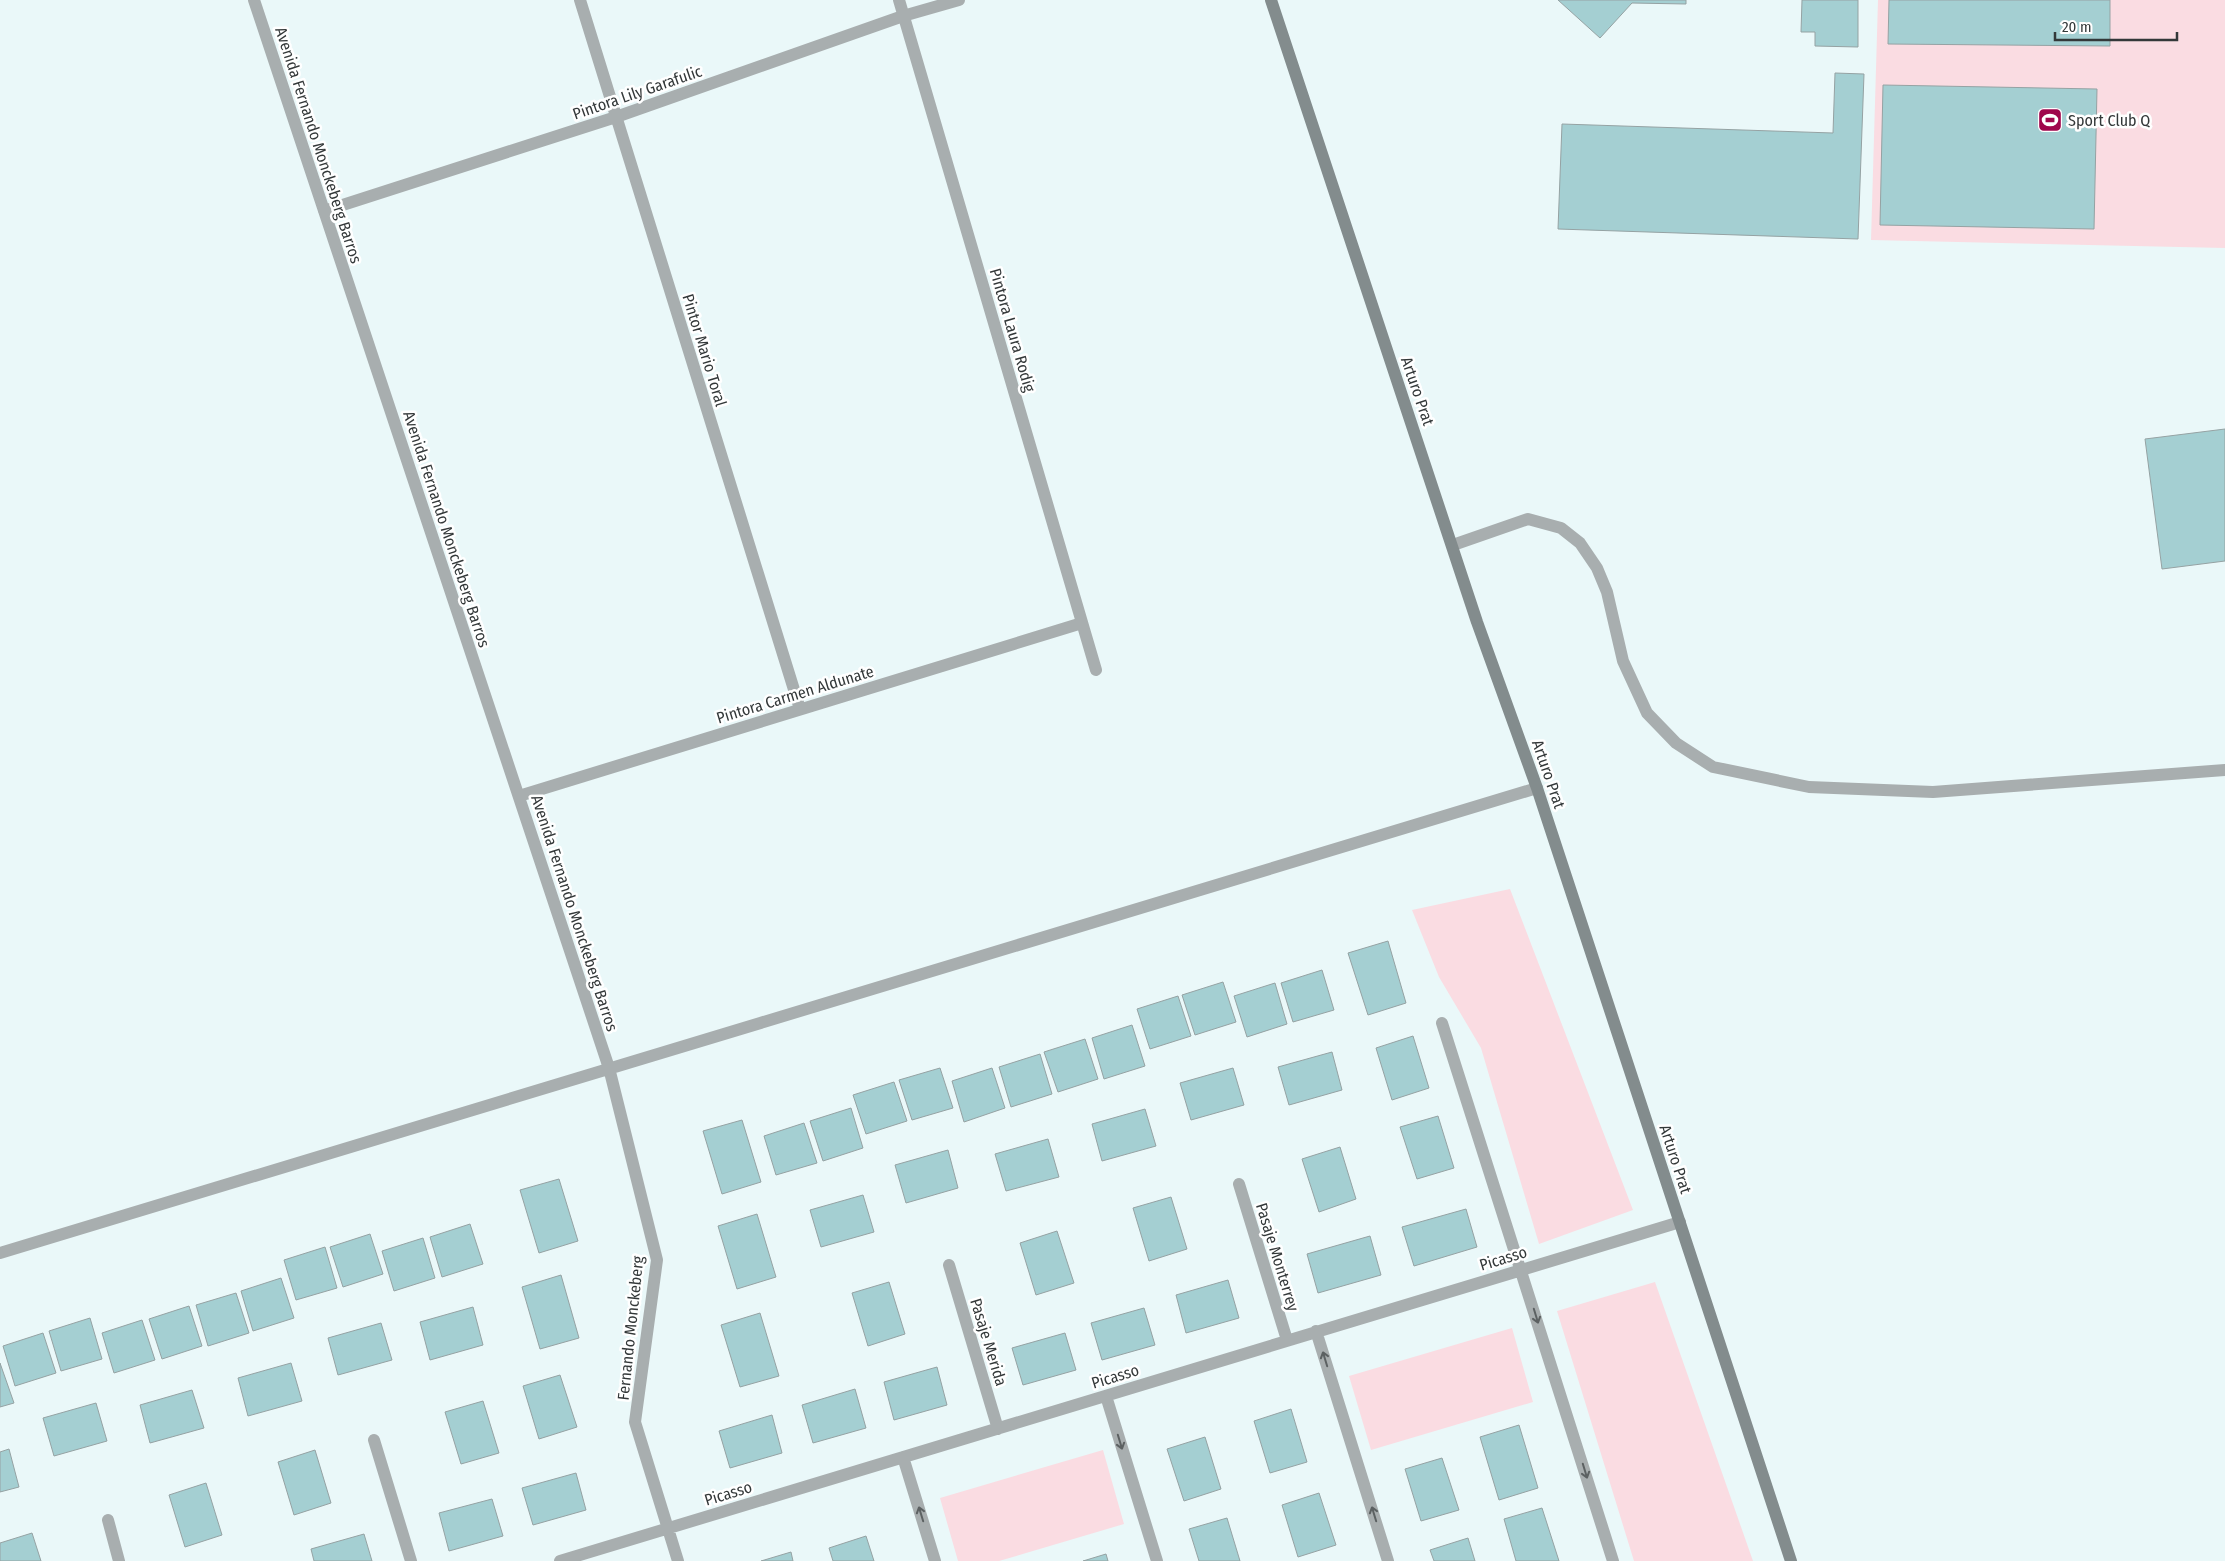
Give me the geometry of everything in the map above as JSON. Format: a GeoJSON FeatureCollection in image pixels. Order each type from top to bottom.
{"type":"FeatureCollection","features":[{"type":"Feature","properties":{"kind":"street","name":"Avenida Fernando Monckeberg Barros"},"geometry":{"type":"LineString","coordinates":[[254,0],[609,1068]]}},
{"type":"Feature","properties":{"kind":"street","name":"Pintor Mario Toral"},"geometry":{"type":"LineString","coordinates":[[580,0],[800,709]]}},
{"type":"Feature","properties":{"kind":"street","name":"Pintora Laura Rodig"},"geometry":{"type":"LineString","coordinates":[[899,0],[1096,670]]}},
{"type":"Feature","properties":{"kind":"street","name":"Pintora Lily Garafulic"},"geometry":{"type":"LineString","coordinates":[[324,212],[616,117],[903,16],[960,0]]}},
{"type":"Feature","properties":{"kind":"street","name":"Arturo Prat"},"geometry":{"type":"LineString","coordinates":[[1271,0],[1452,545],[1537,788],[1791,1561]]}},
{"type":"Feature","properties":{"kind":"street"},"geometry":{"type":"LineString","coordinates":[[1452,545],[1528,519],[1561,528],[1580,544],[1597,568],[1607,592],[1623,661],[1647,713],[1676,743],[1713,767],[1809,787],[1933,792],[2225,770]]}},
{"type":"Feature","properties":{"kind":"street","name":"Pintora Carmen Aldunate"},"geometry":{"type":"LineString","coordinates":[[519,796],[1082,623]]}},
{"type":"Feature","properties":{"kind":"street"},"geometry":{"type":"LineString","coordinates":[[0,1253],[1537,788]]}},
{"type":"Feature","properties":{"kind":"street"},"geometry":{"type":"LineString","coordinates":[[1442,1022],[1613,1561]]}},
{"type":"Feature","properties":{"kind":"street","name":"Fernando Monckeberg"},"geometry":{"type":"LineString","coordinates":[[609,1068],[657,1260],[635,1422],[678,1561]]}},
{"type":"Feature","properties":{"kind":"street","name":"Pasaje Monterrey"},"geometry":{"type":"LineString","coordinates":[[1239,1184],[1287,1340]]}},
{"type":"Feature","properties":{"kind":"street","name":"Picasso"},"geometry":{"type":"LineString","coordinates":[[560,1561],[1680,1222]]}},
{"type":"Feature","properties":{"kind":"street","name":"Pasaje Merida"},"geometry":{"type":"LineString","coordinates":[[949,1265],[998,1429]]}},
{"type":"Feature","properties":{"kind":"street"},"geometry":{"type":"LineString","coordinates":[[1316,1331],[1388,1561]]}},
{"type":"Feature","properties":{"kind":"street"},"geometry":{"type":"LineString","coordinates":[[1106,1396],[1157,1561]]}},
{"type":"Feature","properties":{"kind":"street"},"geometry":{"type":"LineString","coordinates":[[374,1440],[411,1561]]}},
{"type":"Feature","properties":{"kind":"street"},"geometry":{"type":"LineString","coordinates":[[903,1457],[935,1561]]}},
{"type":"Feature","properties":{"kind":"street"},"geometry":{"type":"LineString","coordinates":[[108,1520],[119,1561]]}},
{"type":"Feature","properties":{"kind":"shaded area","name":"Sport Club Q"},"geometry":{"type":"Polygon","coordinates":[[[1878,0],[2225,0],[2225,248],[1871,240],[1878,0]]]}},
{"type":"Feature","properties":{"kind":"shaded area"},"geometry":{"type":"Polygon","coordinates":[[[1510,889],[1633,1210],[1539,1244],[1481,1048],[1439,977],[1412,910],[1510,889]]]}},
{"type":"Feature","properties":{"kind":"shaded area"},"geometry":{"type":"Polygon","coordinates":[[[1655,1282],[1753,1561],[1634,1561],[1557,1311],[1655,1282]]]}},
{"type":"Feature","properties":{"kind":"shaded area"},"geometry":{"type":"Polygon","coordinates":[[[1512,1328],[1533,1402],[1371,1450],[1349,1376],[1512,1328]]]}},
{"type":"Feature","properties":{"kind":"shaded area"},"geometry":{"type":"Polygon","coordinates":[[[1103,1450],[1124,1524],[999,1561],[958,1561],[940,1498],[1103,1450]]]}},
{"type":"Feature","properties":{"kind":"building"},"geometry":{"type":"Polygon","coordinates":[[[1558,0],[1686,0],[1686,4],[1632,3],[1600,38],[1558,0]]]}},
{"type":"Feature","properties":{"kind":"building"},"geometry":{"type":"Polygon","coordinates":[[[1802,0],[1858,0],[1858,47],[1815,46],[1815,32],[1801,32],[1802,0]]]}},
{"type":"Feature","properties":{"kind":"building"},"geometry":{"type":"Polygon","coordinates":[[[1889,0],[2110,0],[2110,46],[1888,44],[1889,0]]]}},
{"type":"Feature","properties":{"kind":"building"},"geometry":{"type":"Polygon","coordinates":[[[1835,73],[1864,74],[1858,239],[1558,229],[1562,124],[1833,133],[1835,73]]]}},
{"type":"Feature","properties":{"kind":"building"},"geometry":{"type":"Polygon","coordinates":[[[1883,85],[2097,89],[2094,229],[1880,225],[1883,85]]]}},
{"type":"Feature","properties":{"kind":"building"},"geometry":{"type":"Polygon","coordinates":[[[2225,429],[2225,561],[2162,569],[2145,439],[2225,429]]]}},
{"type":"Feature","properties":{"kind":"building"},"geometry":{"type":"Polygon","coordinates":[[[1388,941],[1406,1003],[1368,1015],[1348,953],[1388,941]]]}},
{"type":"Feature","properties":{"kind":"building"},"geometry":{"type":"Polygon","coordinates":[[[1322,970],[1334,1010],[1293,1022],[1281,983],[1322,970]]]}},
{"type":"Feature","properties":{"kind":"building"},"geometry":{"type":"Polygon","coordinates":[[[1223,982],[1236,1022],[1195,1035],[1182,995],[1223,982]]]}},
{"type":"Feature","properties":{"kind":"building"},"geometry":{"type":"Polygon","coordinates":[[[1275,983],[1287,1024],[1247,1037],[1234,996],[1275,983]]]}},
{"type":"Feature","properties":{"kind":"building"},"geometry":{"type":"Polygon","coordinates":[[[1178,996],[1191,1036],[1150,1049],[1137,1009],[1178,996]]]}},
{"type":"Feature","properties":{"kind":"building"},"geometry":{"type":"Polygon","coordinates":[[[1132,1025],[1145,1066],[1104,1079],[1092,1038],[1132,1025]]]}},
{"type":"Feature","properties":{"kind":"building"},"geometry":{"type":"Polygon","coordinates":[[[1413,1036],[1429,1088],[1392,1100],[1376,1048],[1413,1036]]]}},
{"type":"Feature","properties":{"kind":"building"},"geometry":{"type":"Polygon","coordinates":[[[1085,1039],[1098,1079],[1058,1092],[1044,1052],[1085,1039]]]}},
{"type":"Feature","properties":{"kind":"building"},"geometry":{"type":"Polygon","coordinates":[[[1332,1052],[1342,1090],[1289,1105],[1278,1067],[1332,1052]]]}},
{"type":"Feature","properties":{"kind":"building"},"geometry":{"type":"Polygon","coordinates":[[[1040,1054],[1052,1094],[1011,1107],[999,1067],[1040,1054]]]}},
{"type":"Feature","properties":{"kind":"building"},"geometry":{"type":"Polygon","coordinates":[[[940,1068],[953,1108],[912,1120],[899,1080],[940,1068]]]}},
{"type":"Feature","properties":{"kind":"building"},"geometry":{"type":"Polygon","coordinates":[[[992,1068],[1005,1108],[964,1122],[952,1081],[992,1068]]]}},
{"type":"Feature","properties":{"kind":"building"},"geometry":{"type":"Polygon","coordinates":[[[1233,1068],[1244,1105],[1191,1120],[1180,1083],[1233,1068]]]}},
{"type":"Feature","properties":{"kind":"building"},"geometry":{"type":"Polygon","coordinates":[[[894,1082],[907,1121],[866,1134],[853,1095],[894,1082]]]}},
{"type":"Feature","properties":{"kind":"building"},"geometry":{"type":"Polygon","coordinates":[[[851,1108],[863,1148],[823,1161],[810,1121],[851,1108]]]}},
{"type":"Feature","properties":{"kind":"building"},"geometry":{"type":"Polygon","coordinates":[[[1145,1109],[1156,1146],[1102,1161],[1092,1124],[1145,1109]]]}},
{"type":"Feature","properties":{"kind":"building"},"geometry":{"type":"Polygon","coordinates":[[[1438,1116],[1454,1168],[1417,1179],[1400,1127],[1438,1116]]]}},
{"type":"Feature","properties":{"kind":"building"},"geometry":{"type":"Polygon","coordinates":[[[742,1120],[761,1182],[722,1194],[703,1131],[742,1120]]]}},
{"type":"Feature","properties":{"kind":"building"},"geometry":{"type":"Polygon","coordinates":[[[804,1123],[817,1163],[776,1175],[764,1136],[804,1123]]]}},
{"type":"Feature","properties":{"kind":"building"},"geometry":{"type":"Polygon","coordinates":[[[1048,1139],[1059,1177],[1006,1191],[995,1154],[1048,1139]]]}},
{"type":"Feature","properties":{"kind":"building"},"geometry":{"type":"Polygon","coordinates":[[[1340,1147],[1356,1199],[1319,1212],[1302,1159],[1340,1147]]]}},
{"type":"Feature","properties":{"kind":"building"},"geometry":{"type":"Polygon","coordinates":[[[948,1150],[958,1188],[906,1203],[895,1165],[948,1150]]]}},
{"type":"Feature","properties":{"kind":"building"},"geometry":{"type":"Polygon","coordinates":[[[559,1179],[578,1241],[539,1253],[520,1190],[559,1179]]]}},
{"type":"Feature","properties":{"kind":"building"},"geometry":{"type":"Polygon","coordinates":[[[863,1195],[874,1232],[821,1247],[810,1210],[863,1195]]]}},
{"type":"Feature","properties":{"kind":"building"},"geometry":{"type":"Polygon","coordinates":[[[1171,1197],[1187,1249],[1149,1261],[1133,1208],[1171,1197]]]}},
{"type":"Feature","properties":{"kind":"building"},"geometry":{"type":"Polygon","coordinates":[[[1466,1209],[1477,1247],[1414,1266],[1402,1227],[1466,1209]]]}},
{"type":"Feature","properties":{"kind":"building"},"geometry":{"type":"Polygon","coordinates":[[[757,1214],[776,1277],[737,1289],[718,1226],[757,1214]]]}},
{"type":"Feature","properties":{"kind":"building"},"geometry":{"type":"Polygon","coordinates":[[[470,1224],[483,1264],[442,1277],[430,1237],[470,1224]]]}},
{"type":"Feature","properties":{"kind":"building"},"geometry":{"type":"Polygon","coordinates":[[[1057,1231],[1074,1283],[1036,1295],[1020,1243],[1057,1231]]]}},
{"type":"Feature","properties":{"kind":"building"},"geometry":{"type":"Polygon","coordinates":[[[370,1234],[383,1274],[343,1287],[330,1247],[370,1234]]]}},
{"type":"Feature","properties":{"kind":"building"},"geometry":{"type":"Polygon","coordinates":[[[1370,1236],[1381,1275],[1318,1293],[1307,1254],[1370,1236]]]}},
{"type":"Feature","properties":{"kind":"building"},"geometry":{"type":"Polygon","coordinates":[[[423,1238],[435,1278],[394,1291],[382,1251],[423,1238]]]}},
{"type":"Feature","properties":{"kind":"building"},"geometry":{"type":"Polygon","coordinates":[[[325,1247],[337,1288],[296,1300],[284,1260],[325,1247]]]}},
{"type":"Feature","properties":{"kind":"building"},"geometry":{"type":"Polygon","coordinates":[[[561,1275],[579,1338],[540,1349],[522,1287],[561,1275]]]}},
{"type":"Feature","properties":{"kind":"building"},"geometry":{"type":"Polygon","coordinates":[[[281,1278],[294,1318],[253,1331],[241,1291],[281,1278]]]}},
{"type":"Feature","properties":{"kind":"building"},"geometry":{"type":"Polygon","coordinates":[[[1228,1280],[1239,1318],[1186,1333],[1176,1295],[1228,1280]]]}},
{"type":"Feature","properties":{"kind":"building"},"geometry":{"type":"Polygon","coordinates":[[[889,1282],[905,1334],[868,1346],[852,1293],[889,1282]]]}},
{"type":"Feature","properties":{"kind":"building"},"geometry":{"type":"Polygon","coordinates":[[[236,1293],[249,1333],[208,1346],[196,1305],[236,1293]]]}},
{"type":"Feature","properties":{"kind":"building"},"geometry":{"type":"Polygon","coordinates":[[[189,1306],[202,1346],[162,1359],[149,1319],[189,1306]]]}},
{"type":"Feature","properties":{"kind":"building"},"geometry":{"type":"Polygon","coordinates":[[[473,1307],[483,1345],[430,1360],[420,1322],[473,1307]]]}},
{"type":"Feature","properties":{"kind":"building"},"geometry":{"type":"Polygon","coordinates":[[[1144,1308],[1155,1345],[1102,1360],[1091,1323],[1144,1308]]]}},
{"type":"Feature","properties":{"kind":"building"},"geometry":{"type":"Polygon","coordinates":[[[760,1313],[779,1376],[740,1387],[721,1325],[760,1313]]]}},
{"type":"Feature","properties":{"kind":"building"},"geometry":{"type":"Polygon","coordinates":[[[90,1318],[102,1359],[61,1371],[49,1331],[90,1318]]]}},
{"type":"Feature","properties":{"kind":"building"},"geometry":{"type":"Polygon","coordinates":[[[142,1320],[155,1360],[114,1373],[102,1333],[142,1320]]]}},
{"type":"Feature","properties":{"kind":"building"},"geometry":{"type":"Polygon","coordinates":[[[381,1323],[392,1360],[338,1375],[328,1338],[381,1323]]]}},
{"type":"Feature","properties":{"kind":"building"},"geometry":{"type":"Polygon","coordinates":[[[43,1333],[56,1373],[15,1386],[3,1346],[43,1333]]]}},
{"type":"Feature","properties":{"kind":"building"},"geometry":{"type":"Polygon","coordinates":[[[1065,1333],[1076,1370],[1023,1385],[1012,1348],[1065,1333]]]}},
{"type":"Feature","properties":{"kind":"building"},"geometry":{"type":"Polygon","coordinates":[[[0,1363],[14,1403],[0,1407],[0,1363]]]}},
{"type":"Feature","properties":{"kind":"building"},"geometry":{"type":"Polygon","coordinates":[[[291,1363],[302,1401],[248,1416],[238,1378],[291,1363]]]}},
{"type":"Feature","properties":{"kind":"building"},"geometry":{"type":"Polygon","coordinates":[[[937,1367],[947,1405],[894,1420],[884,1382],[937,1367]]]}},
{"type":"Feature","properties":{"kind":"building"},"geometry":{"type":"Polygon","coordinates":[[[560,1375],[577,1427],[539,1439],[523,1386],[560,1375]]]}},
{"type":"Feature","properties":{"kind":"building"},"geometry":{"type":"Polygon","coordinates":[[[855,1389],[866,1428],[813,1443],[802,1405],[855,1389]]]}},
{"type":"Feature","properties":{"kind":"building"},"geometry":{"type":"Polygon","coordinates":[[[192,1390],[204,1428],[150,1443],[140,1405],[192,1390]]]}},
{"type":"Feature","properties":{"kind":"building"},"geometry":{"type":"Polygon","coordinates":[[[483,1401],[499,1453],[461,1464],[445,1412],[483,1401]]]}},
{"type":"Feature","properties":{"kind":"building"},"geometry":{"type":"Polygon","coordinates":[[[96,1403],[107,1441],[54,1456],[43,1418],[96,1403]]]}},
{"type":"Feature","properties":{"kind":"building"},"geometry":{"type":"Polygon","coordinates":[[[1291,1409],[1307,1462],[1270,1473],[1254,1421],[1291,1409]]]}},
{"type":"Feature","properties":{"kind":"building"},"geometry":{"type":"Polygon","coordinates":[[[772,1415],[782,1453],[730,1468],[719,1431],[772,1415]]]}},
{"type":"Feature","properties":{"kind":"building"},"geometry":{"type":"Polygon","coordinates":[[[1519,1425],[1538,1488],[1499,1500],[1480,1437],[1519,1425]]]}},
{"type":"Feature","properties":{"kind":"building"},"geometry":{"type":"Polygon","coordinates":[[[1205,1437],[1221,1489],[1184,1501],[1167,1449],[1205,1437]]]}},
{"type":"Feature","properties":{"kind":"building"},"geometry":{"type":"Polygon","coordinates":[[[9,1449],[19,1487],[0,1492],[0,1452],[9,1449]]]}},
{"type":"Feature","properties":{"kind":"building"},"geometry":{"type":"Polygon","coordinates":[[[315,1450],[331,1503],[294,1515],[278,1462],[315,1450]]]}},
{"type":"Feature","properties":{"kind":"building"},"geometry":{"type":"Polygon","coordinates":[[[1442,1458],[1459,1510],[1421,1521],[1405,1469],[1442,1458]]]}},
{"type":"Feature","properties":{"kind":"building"},"geometry":{"type":"Polygon","coordinates":[[[576,1473],[586,1510],[533,1525],[522,1488],[576,1473]]]}},
{"type":"Feature","properties":{"kind":"building"},"geometry":{"type":"Polygon","coordinates":[[[206,1483],[222,1535],[185,1547],[169,1495],[206,1483]]]}},
{"type":"Feature","properties":{"kind":"building"},"geometry":{"type":"Polygon","coordinates":[[[1319,1493],[1336,1545],[1298,1557],[1282,1505],[1319,1493]]]}},
{"type":"Feature","properties":{"kind":"building"},"geometry":{"type":"Polygon","coordinates":[[[492,1499],[503,1536],[449,1551],[439,1513],[492,1499]]]}},
{"type":"Feature","properties":{"kind":"building"},"geometry":{"type":"Polygon","coordinates":[[[1542,1508],[1559,1561],[1516,1561],[1504,1519],[1542,1508]]]}},
{"type":"Feature","properties":{"kind":"building"},"geometry":{"type":"Polygon","coordinates":[[[1227,1518],[1240,1561],[1199,1561],[1189,1529],[1227,1518]]]}},
{"type":"Feature","properties":{"kind":"building"},"geometry":{"type":"Polygon","coordinates":[[[32,1533],[41,1561],[0,1561],[0,1543],[32,1533]]]}},
{"type":"Feature","properties":{"kind":"building"},"geometry":{"type":"Polygon","coordinates":[[[364,1534],[372,1561],[314,1561],[311,1549],[364,1534]]]}},
{"type":"Feature","properties":{"kind":"building"},"geometry":{"type":"Polygon","coordinates":[[[866,1536],[874,1561],[833,1561],[829,1548],[866,1536]]]}},
{"type":"Feature","properties":{"kind":"building"},"geometry":{"type":"Polygon","coordinates":[[[1468,1538],[1475,1561],[1434,1561],[1430,1550],[1468,1538]]]}},
{"type":"Feature","properties":{"kind":"building"},"geometry":{"type":"Polygon","coordinates":[[[791,1552],[793,1561],[761,1561],[791,1552]]]}},
{"type":"Feature","properties":{"kind":"building"},"geometry":{"type":"Polygon","coordinates":[[[1106,1554],[1108,1561],[1083,1561],[1106,1554]]]}},
{"type":"Feature","properties":{"kind":"place","name":"Sport Club Q"},"geometry":{"type":"Point","coordinates":[2050,120]}}]}
